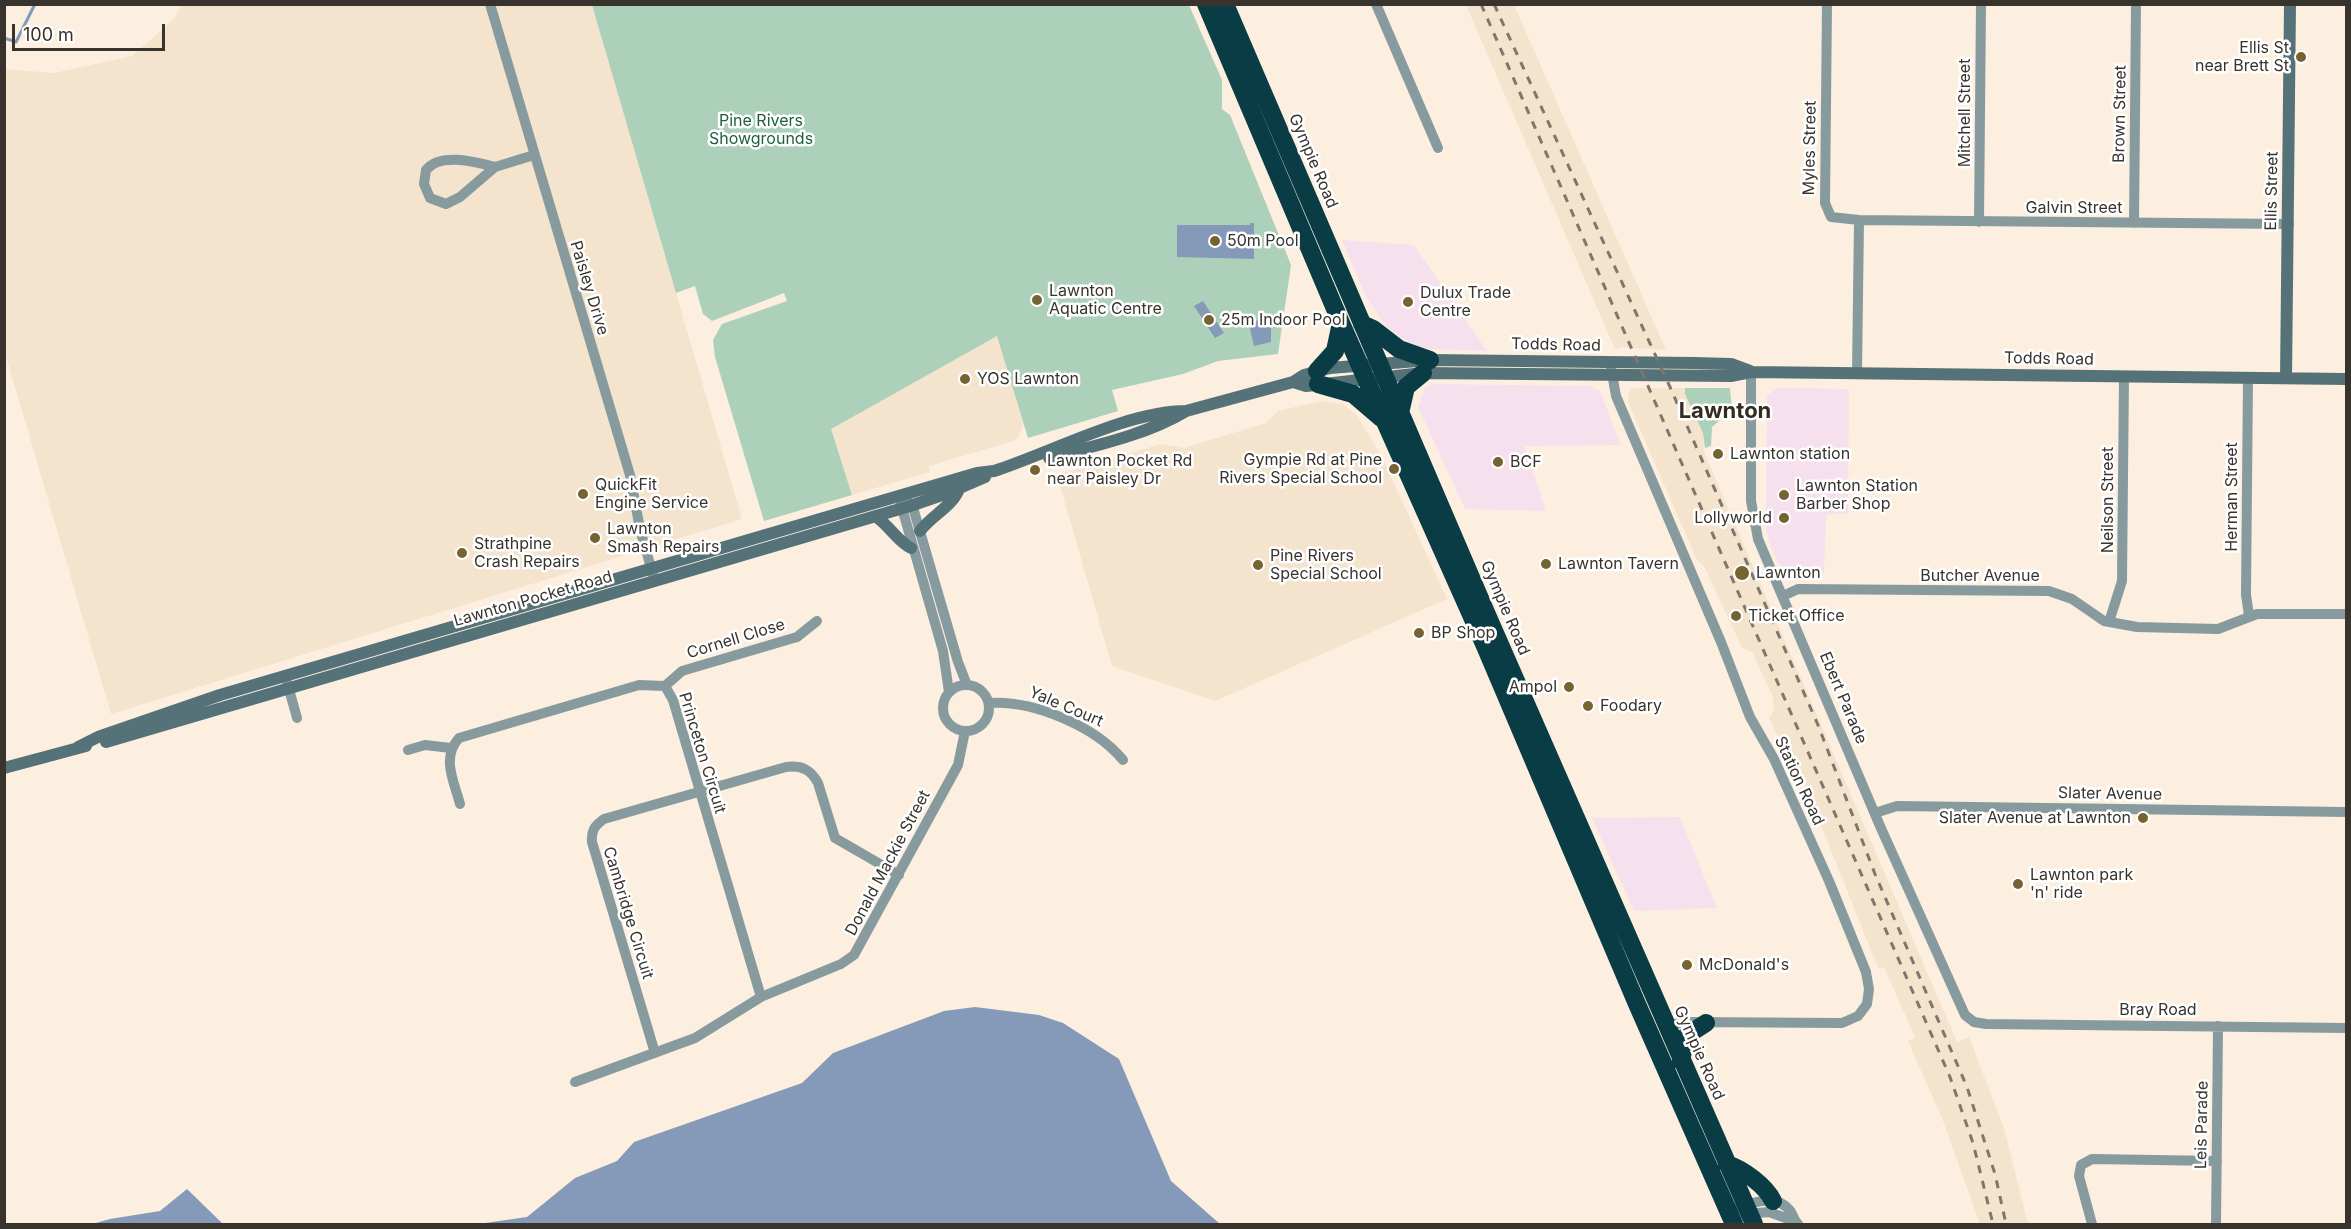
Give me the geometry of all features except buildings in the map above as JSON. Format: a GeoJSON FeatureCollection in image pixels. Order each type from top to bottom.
{"type":"FeatureCollection","features":[{"type":"Feature","properties":{"kind":"highway","name":"Gympie Road"},"geometry":{"type":"LineString","coordinates":[[1206,4],[1341,323],[1363,371],[1392,417],[1741,1216]]}},
{"type":"Feature","properties":{"kind":"highway","name":"Gympie Road"},"geometry":{"type":"LineString","coordinates":[[1225,4],[1382,370],[1392,417]]}},
{"type":"Feature","properties":{"kind":"highway"},"geometry":{"type":"LineString","coordinates":[[1341,323],[1335,351],[1318,377],[1392,417],[1406,387],[1426,367],[1373,329],[1362,324]]}},
{"type":"Feature","properties":{"kind":"highway"},"geometry":{"type":"LineString","coordinates":[[1681,1061],[1686,1036],[1706,1023]]}},
{"type":"Feature","properties":{"kind":"highway","name":"Gympie Road"},"geometry":{"type":"LineString","coordinates":[[1658,1030],[1681,1061],[1727,1164],[1741,1216]]}},
{"type":"Feature","properties":{"kind":"highway"},"geometry":{"type":"LineString","coordinates":[[1727,1164],[1740,1168],[1770,1195],[1773,1202]]}},
{"type":"Feature","properties":{"kind":"main road","name":"Ellis Street"},"geometry":{"type":"LineString","coordinates":[[2286,378],[2290,4]]}},
{"type":"Feature","properties":{"kind":"main road","name":"Todds Road"},"geometry":{"type":"LineString","coordinates":[[1363,371],[1426,367],[1611,368],[1731,364],[1751,372],[2346,379]]}},
{"type":"Feature","properties":{"kind":"main road","name":"Lawnton Pocket Road"},"geometry":{"type":"LineString","coordinates":[[653,574],[875,516],[903,501],[977,473],[994,471],[1024,462],[1109,428],[1171,411],[1186,411],[1293,382],[1304,375],[1318,377],[1363,371]]}},
{"type":"Feature","properties":{"kind":"main road","name":"Lawnton Pocket Road"},"geometry":{"type":"LineString","coordinates":[[4,768],[78,747],[98,737],[185,706],[287,682],[903,501],[959,489],[994,471]]}},
{"type":"Feature","properties":{"kind":"main road"},"geometry":{"type":"LineString","coordinates":[[920,531],[927,522],[955,499],[959,489]]}},
{"type":"Feature","properties":{"kind":"main road"},"geometry":{"type":"LineString","coordinates":[[875,516],[890,527],[904,545],[911,548]]}},
{"type":"Feature","properties":{"kind":"street","name":"Paisley Drive"},"geometry":{"type":"LineString","coordinates":[[490,4],[630,476],[653,574]]}},
{"type":"Feature","properties":{"kind":"street"},"geometry":{"type":"LineString","coordinates":[[1376,4],[1438,148]]}},
{"type":"Feature","properties":{"kind":"street","name":"Myles Street"},"geometry":{"type":"LineString","coordinates":[[1827,4],[1824,203],[1831,217],[1859,220]]}},
{"type":"Feature","properties":{"kind":"street","name":"Mitchell Street"},"geometry":{"type":"LineString","coordinates":[[1979,222],[1981,4]]}},
{"type":"Feature","properties":{"kind":"street","name":"Brown Street"},"geometry":{"type":"LineString","coordinates":[[2134,223],[2136,4]]}},
{"type":"Feature","properties":{"kind":"street"},"geometry":{"type":"LineString","coordinates":[[495,167],[448,160],[435,162],[426,170],[424,184],[430,198],[446,204],[460,196],[495,167],[534,155]]}},
{"type":"Feature","properties":{"kind":"street"},"geometry":{"type":"LineString","coordinates":[[1857,374],[1859,220]]}},
{"type":"Feature","properties":{"kind":"street","name":"Galvin Street"},"geometry":{"type":"LineString","coordinates":[[1859,220],[2289,224]]}},
{"type":"Feature","properties":{"kind":"street","name":"Station Road"},"geometry":{"type":"LineString","coordinates":[[1611,368],[1616,396],[1721,642],[1743,700],[1774,759],[1829,881],[1868,981],[1869,997],[1863,1009],[1858,1016],[1842,1023],[1706,1023],[1658,1030]]}},
{"type":"Feature","properties":{"kind":"street","name":"Ebert Parade"},"geometry":{"type":"LineString","coordinates":[[1751,372],[1752,513],[1758,539],[1956,1001],[1970,1020]]}},
{"type":"Feature","properties":{"kind":"street","name":"Neilson Street"},"geometry":{"type":"LineString","coordinates":[[2109,622],[2122,581],[2124,376]]}},
{"type":"Feature","properties":{"kind":"street","name":"Herman Street"},"geometry":{"type":"LineString","coordinates":[[2248,378],[2246,595],[2249,615]]}},
{"type":"Feature","properties":{"kind":"street"},"geometry":{"type":"LineString","coordinates":[[903,501],[920,531],[958,662],[967,685]]}},
{"type":"Feature","properties":{"kind":"street"},"geometry":{"type":"LineString","coordinates":[[903,501],[911,548],[943,651],[949,692]]}},
{"type":"Feature","properties":{"kind":"street","name":"Butcher Avenue"},"geometry":{"type":"LineString","coordinates":[[1783,596],[1798,589],[2049,591],[2068,597],[2091,614],[2109,622],[2137,627],[2218,628],[2232,626],[2249,615],[2346,614]]}},
{"type":"Feature","properties":{"kind":"street","name":"Cornell Close"},"geometry":{"type":"LineString","coordinates":[[665,686],[682,671],[797,637],[817,621]]}},
{"type":"Feature","properties":{"kind":"street"},"geometry":{"type":"LineString","coordinates":[[287,682],[297,718]]}},
{"type":"Feature","properties":{"kind":"street","name":"Princeton Circuit"},"geometry":{"type":"LineString","coordinates":[[451,748],[459,738],[466,735],[628,688],[648,683],[665,686],[673,700],[698,792],[761,997]]}},
{"type":"Feature","properties":{"kind":"street"},"geometry":{"type":"LineString","coordinates":[[960,685],[979,688],[989,703],[986,720],[977,728],[965,731],[951,726],[943,713],[945,698],[949,692],[960,685]]}},
{"type":"Feature","properties":{"kind":"street","name":"Yale Court"},"geometry":{"type":"LineString","coordinates":[[989,703],[1016,702],[1035,707],[1100,738],[1122,760]]}},
{"type":"Feature","properties":{"kind":"street","name":"Donald Mackie Street"},"geometry":{"type":"LineString","coordinates":[[575,1082],[695,1038],[761,997],[841,964],[854,955],[958,765],[965,731]]}},
{"type":"Feature","properties":{"kind":"street"},"geometry":{"type":"LineString","coordinates":[[408,750],[425,745],[451,748],[449,764],[460,804]]}},
{"type":"Feature","properties":{"kind":"street","name":"Cambridge Circuit"},"geometry":{"type":"LineString","coordinates":[[655,1053],[591,835],[593,828],[604,819],[786,767],[801,767],[814,776],[818,783],[835,838],[899,875]]}},
{"type":"Feature","properties":{"kind":"street","name":"Slater Avenue"},"geometry":{"type":"LineString","coordinates":[[1875,813],[1894,806],[2346,812]]}},
{"type":"Feature","properties":{"kind":"street","name":"Bray Road"},"geometry":{"type":"LineString","coordinates":[[1970,1020],[1986,1024],[2346,1028]]}},
{"type":"Feature","properties":{"kind":"street","name":"Leis Parade"},"geometry":{"type":"LineString","coordinates":[[2217,1224],[2218,1026]]}},
{"type":"Feature","properties":{"kind":"street"},"geometry":{"type":"LineString","coordinates":[[2092,1224],[2079,1176],[2081,1165],[2092,1159],[2217,1161]]}},
{"type":"Feature","properties":{"kind":"street"},"geometry":{"type":"LineString","coordinates":[[1741,1216],[1759,1201],[1773,1202],[1791,1212],[1796,1223]]}},
{"type":"Feature","properties":{"kind":"street"},"geometry":{"type":"LineString","coordinates":[[1741,1216],[1769,1212],[1796,1223]]}},
{"type":"Feature","properties":{"kind":"shaded area"},"geometry":{"type":"Polygon","coordinates":[[[181,5],[592,5],[742,519],[111,714],[5,353],[4,69],[54,73],[132,56],[175,18],[181,5]]]}},
{"type":"Feature","properties":{"kind":"shaded area"},"geometry":{"type":"Polygon","coordinates":[[[1466,5],[1514,5],[1666,350],[1622,347],[1615,349],[1466,5]]]}},
{"type":"Feature","properties":{"kind":"shaded area"},"geometry":{"type":"Polygon","coordinates":[[[1342,240],[1414,245],[1487,351],[1429,349],[1412,344],[1387,328],[1365,295],[1342,240]]]}},
{"type":"Feature","properties":{"kind":"shaded area","name":"YOS Lawnton"},"geometry":{"type":"Polygon","coordinates":[[[997,335],[1023,422],[1019,436],[1013,441],[929,466],[930,472],[852,495],[830,429],[997,335]]]}},
{"type":"Feature","properties":{"kind":"shaded area"},"geometry":{"type":"Polygon","coordinates":[[[1433,384],[1590,386],[1600,391],[1621,445],[1525,446],[1546,511],[1465,509],[1418,407],[1425,387],[1433,384]]]}},
{"type":"Feature","properties":{"kind":"shaded area"},"geometry":{"type":"Polygon","coordinates":[[[1632,388],[1685,388],[1685,394],[1703,433],[1704,452],[1957,1042],[1969,1037],[2004,1128],[2028,1224],[1980,1224],[1942,1118],[1908,1041],[1915,1037],[1884,967],[1879,969],[1795,760],[1790,760],[1769,718],[1774,711],[1773,697],[1752,652],[1742,648],[1704,566],[1697,560],[1628,402],[1629,390],[1632,388]]]}},
{"type":"Feature","properties":{"kind":"shaded area"},"geometry":{"type":"Polygon","coordinates":[[[1777,388],[1849,389],[1848,514],[1826,514],[1824,574],[1791,574],[1779,564],[1770,545],[1766,529],[1767,396],[1777,388]]]}},
{"type":"Feature","properties":{"kind":"shaded area","name":"Pine Rivers Special School"},"geometry":{"type":"Polygon","coordinates":[[[1321,401],[1343,404],[1356,414],[1381,455],[1447,599],[1215,701],[1112,666],[1057,475],[1161,444],[1184,448],[1266,423],[1278,411],[1321,401]]]}},
{"type":"Feature","properties":{"kind":"shaded area"},"geometry":{"type":"Polygon","coordinates":[[[1680,817],[1717,908],[1634,911],[1592,818],[1680,817]]]}},
{"type":"Feature","properties":{"kind":"green space","name":"Pine Rivers Showgrounds"},"geometry":{"type":"Polygon","coordinates":[[[592,5],[1189,5],[1222,80],[1222,109],[1230,115],[1291,265],[1278,354],[1218,361],[1183,374],[1112,390],[1118,411],[1028,438],[997,336],[831,429],[852,495],[764,521],[715,357],[713,340],[722,324],[787,301],[784,293],[712,321],[703,314],[695,286],[676,293],[592,5]]]}},
{"type":"Feature","properties":{"kind":"green space"},"geometry":{"type":"Polygon","coordinates":[[[1685,388],[1730,388],[1732,410],[1712,427],[1711,446],[1705,448],[1703,433],[1685,394],[1685,388]]]}},
{"type":"Feature","properties":{"kind":"water","name":"50m Pool"},"geometry":{"type":"Polygon","coordinates":[[[1254,223],[1254,259],[1177,257],[1177,225],[1250,225],[1254,223]]]}},
{"type":"Feature","properties":{"kind":"water","name":"25m Indoor Pool"},"geometry":{"type":"Polygon","coordinates":[[[1203,301],[1224,333],[1215,338],[1194,306],[1203,301]]]}},
{"type":"Feature","properties":{"kind":"water"},"geometry":{"type":"Polygon","coordinates":[[[1258,319],[1271,327],[1271,342],[1254,346],[1250,329],[1258,319]]]}},
{"type":"Feature","properties":{"kind":"water"},"geometry":{"type":"Polygon","coordinates":[[[975,1007],[1039,1015],[1063,1023],[1119,1059],[1171,1181],[1220,1224],[478,1224],[527,1217],[575,1178],[617,1161],[634,1142],[802,1083],[833,1053],[944,1011],[975,1007]]]}},
{"type":"Feature","properties":{"kind":"water"},"geometry":{"type":"Polygon","coordinates":[[[187,1189],[223,1224],[92,1224],[160,1211],[187,1189]]]}},
{"type":"Feature","properties":{"kind":"waterway"},"geometry":{"type":"LineString","coordinates":[[4,38],[16,42],[35,4]]}},
{"type":"Feature","properties":{"kind":"railway"},"geometry":{"type":"LineString","coordinates":[[1481,4],[1950,1077],[1973,1143],[1993,1224]]}},
{"type":"Feature","properties":{"kind":"railway"},"geometry":{"type":"LineString","coordinates":[[1494,4],[1670,387],[1818,725],[1875,874],[1967,1087],[1995,1174],[2006,1224]]}},
{"type":"Feature","properties":{"kind":"place","name":"Ellis St near Brett St"},"geometry":{"type":"Point","coordinates":[2301,57]}},
{"type":"Feature","properties":{"kind":"place","name":"50m Pool"},"geometry":{"type":"Point","coordinates":[1215,241]}},
{"type":"Feature","properties":{"kind":"place","name":"Lawnton Aquatic Centre"},"geometry":{"type":"Point","coordinates":[1037,300]}},
{"type":"Feature","properties":{"kind":"place","name":"Dulux Trade Centre"},"geometry":{"type":"Point","coordinates":[1408,302]}},
{"type":"Feature","properties":{"kind":"place","name":"25m Indoor Pool"},"geometry":{"type":"Point","coordinates":[1209,320]}},
{"type":"Feature","properties":{"kind":"place","name":"YOS Lawnton"},"geometry":{"type":"Point","coordinates":[965,379]}},
{"type":"Feature","properties":{"kind":"place","name":"Lawnton station"},"geometry":{"type":"Point","coordinates":[1718,454]}},
{"type":"Feature","properties":{"kind":"place","name":"BCF"},"geometry":{"type":"Point","coordinates":[1498,462]}},
{"type":"Feature","properties":{"kind":"place","name":"Gympie Rd at Pine Rivers Special School"},"geometry":{"type":"Point","coordinates":[1394,469]}},
{"type":"Feature","properties":{"kind":"place","name":"Lawnton Pocket Rd near Paisley Dr"},"geometry":{"type":"Point","coordinates":[1035,470]}},
{"type":"Feature","properties":{"kind":"place","name":"QuickFit Engine Service"},"geometry":{"type":"Point","coordinates":[583,494]}},
{"type":"Feature","properties":{"kind":"place","name":"Lawnton Station Barber Shop"},"geometry":{"type":"Point","coordinates":[1784,495]}},
{"type":"Feature","properties":{"kind":"place","name":"Lollyworld"},"geometry":{"type":"Point","coordinates":[1784,518]}},
{"type":"Feature","properties":{"kind":"place","name":"Lawnton Smash Repairs"},"geometry":{"type":"Point","coordinates":[595,538]}},
{"type":"Feature","properties":{"kind":"place","name":"Strathpine Crash Repairs"},"geometry":{"type":"Point","coordinates":[462,553]}},
{"type":"Feature","properties":{"kind":"place","name":"Lawnton Tavern"},"geometry":{"type":"Point","coordinates":[1546,564]}},
{"type":"Feature","properties":{"kind":"place","name":"Pine Rivers Special School"},"geometry":{"type":"Point","coordinates":[1258,565]}},
{"type":"Feature","properties":{"kind":"place","name":"Lawnton"},"geometry":{"type":"Point","coordinates":[1742,573]}},
{"type":"Feature","properties":{"kind":"place","name":"Ticket Office"},"geometry":{"type":"Point","coordinates":[1736,616]}},
{"type":"Feature","properties":{"kind":"place","name":"BP Shop"},"geometry":{"type":"Point","coordinates":[1419,633]}},
{"type":"Feature","properties":{"kind":"place","name":"Ampol"},"geometry":{"type":"Point","coordinates":[1569,687]}},
{"type":"Feature","properties":{"kind":"place","name":"Foodary"},"geometry":{"type":"Point","coordinates":[1588,706]}},
{"type":"Feature","properties":{"kind":"place","name":"Slater Avenue at Lawnton"},"geometry":{"type":"Point","coordinates":[2143,818]}},
{"type":"Feature","properties":{"kind":"place","name":"Lawnton park 'n' ride"},"geometry":{"type":"Point","coordinates":[2018,884]}},
{"type":"Feature","properties":{"kind":"place","name":"McDonald's"},"geometry":{"type":"Point","coordinates":[1687,965]}},
{"type":"Feature","properties":{"kind":"district","name":"Lawnton"},"geometry":{"type":"Point","coordinates":[1725,411]}}]}
